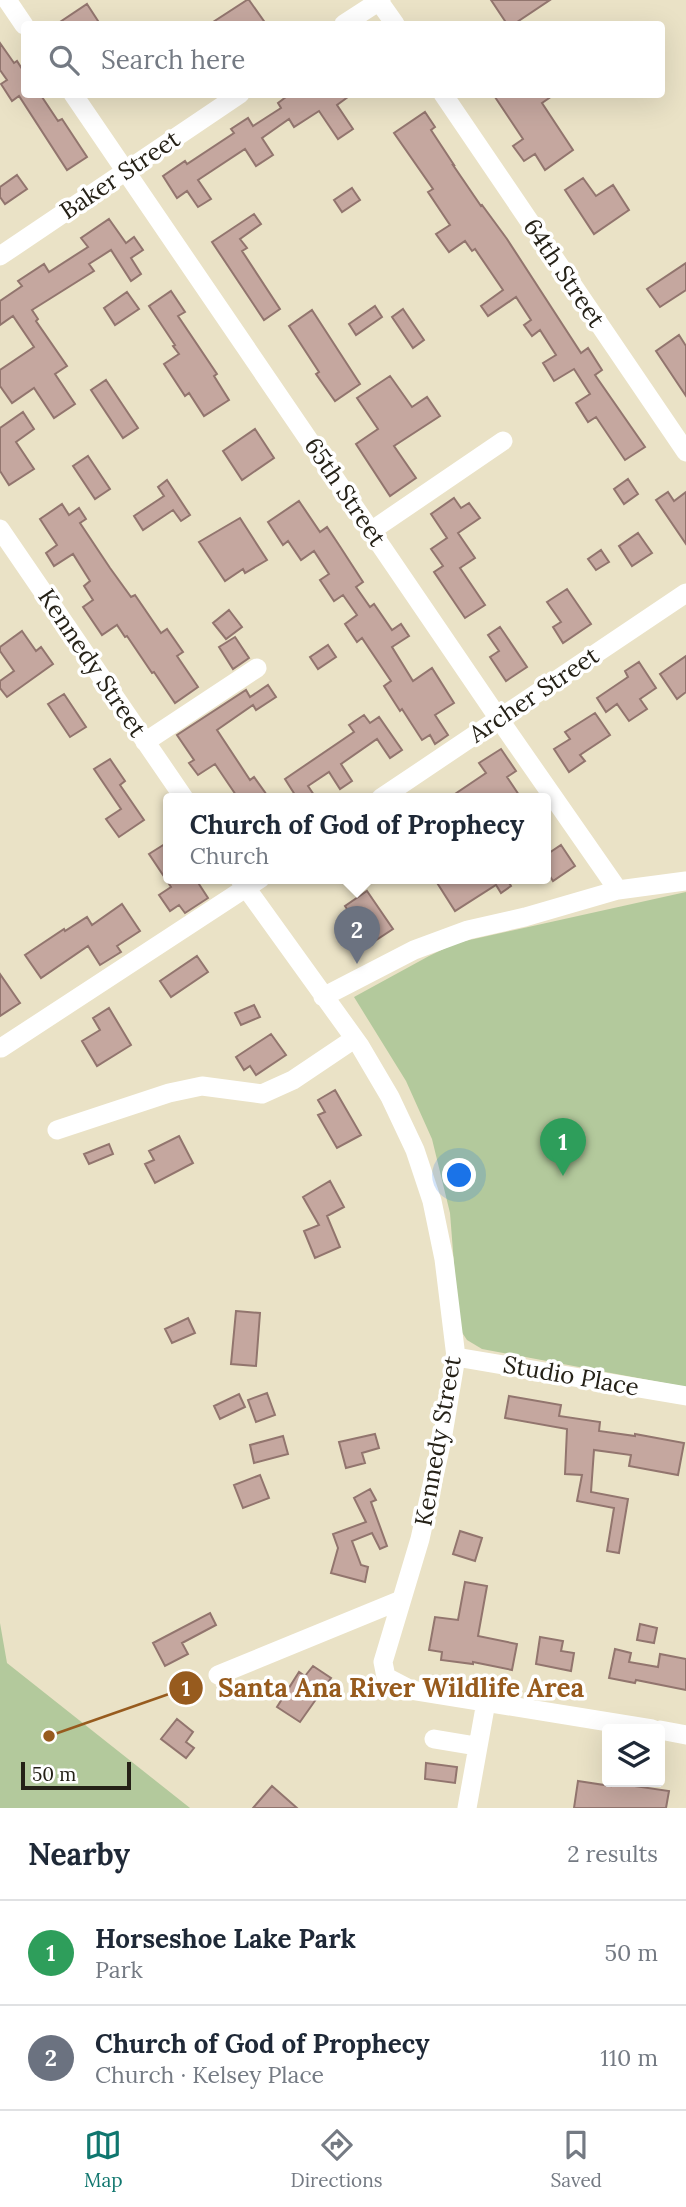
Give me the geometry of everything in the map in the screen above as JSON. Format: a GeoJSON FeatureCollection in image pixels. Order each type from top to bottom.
{"type":"FeatureCollection","features":[{"type":"Feature","properties":{"kind":"street"},"geometry":{"type":"LineString","coordinates":[[7,0],[21,21]]}},
{"type":"Feature","properties":{"kind":"street"},"geometry":{"type":"LineString","coordinates":[[348,21],[379,0],[393,21]]}},
{"type":"Feature","properties":{"kind":"street","name":"65th Street"},"geometry":{"type":"LineString","coordinates":[[76,98],[550,793]]}},
{"type":"Feature","properties":{"kind":"street","name":"Baker Street"},"geometry":{"type":"LineString","coordinates":[[0,256],[234,98]]}},
{"type":"Feature","properties":{"kind":"street","name":"64th Street"},"geometry":{"type":"LineString","coordinates":[[446,98],[686,452]]}},
{"type":"Feature","properties":{"kind":"street"},"geometry":{"type":"LineString","coordinates":[[372,531],[503,441]]}},
{"type":"Feature","properties":{"kind":"street","name":"Kennedy Street"},"geometry":{"type":"LineString","coordinates":[[0,529],[181,793]]}},
{"type":"Feature","properties":{"kind":"street","name":"Archer Street"},"geometry":{"type":"LineString","coordinates":[[388,793],[686,593]]}},
{"type":"Feature","properties":{"kind":"street"},"geometry":{"type":"LineString","coordinates":[[145,742],[257,668]]}},
{"type":"Feature","properties":{"kind":"street","name":"65th Street"},"geometry":{"type":"LineString","coordinates":[[551,794],[618,890]]}},
{"type":"Feature","properties":{"kind":"street"},"geometry":{"type":"LineString","coordinates":[[323,997],[414,950],[468,930],[525,917],[618,890],[686,881]]}},
{"type":"Feature","properties":{"kind":"street"},"geometry":{"type":"LineString","coordinates":[[1,1048],[245,884]]}},
{"type":"Feature","properties":{"kind":"street","name":"Kennedy Street"},"geometry":{"type":"LineString","coordinates":[[249,884],[390,1097],[415,1150],[432,1201],[444,1259],[456,1357],[442,1440],[423,1526],[383,1662],[386,1677],[411,1690],[485,1702]]}},
{"type":"Feature","properties":{"kind":"street"},"geometry":{"type":"LineString","coordinates":[[57,1130],[169,1093],[202,1086],[262,1094],[293,1080],[354,1039]]}},
{"type":"Feature","properties":{"kind":"street","name":"Studio Place"},"geometry":{"type":"LineString","coordinates":[[456,1357],[686,1396]]}},
{"type":"Feature","properties":{"kind":"street"},"geometry":{"type":"LineString","coordinates":[[218,1675],[401,1600]]}},
{"type":"Feature","properties":{"kind":"street"},"geometry":{"type":"LineString","coordinates":[[467,1808],[485,1702],[621,1724]]}},
{"type":"Feature","properties":{"kind":"street"},"geometry":{"type":"LineString","coordinates":[[665,1732],[686,1735]]}},
{"type":"Feature","properties":{"kind":"street"},"geometry":{"type":"LineString","coordinates":[[434,1739],[476,1746]]}},
{"type":"Feature","properties":{"kind":"green space"},"geometry":{"type":"Polygon","coordinates":[[[686,892],[686,1387],[482,1349],[467,1340],[459,1328],[450,1213],[432,1139],[406,1081],[354,997],[456,943],[686,892]]]}},
{"type":"Feature","properties":{"kind":"green space"},"geometry":{"type":"Polygon","coordinates":[[[0,1623],[7,1663],[190,1808],[0,1808],[0,1623]]]}},
{"type":"Feature","properties":{"kind":"building"},"geometry":{"type":"Polygon","coordinates":[[[249,0],[264,21],[215,21],[249,0]]]}},
{"type":"Feature","properties":{"kind":"building"},"geometry":{"type":"Polygon","coordinates":[[[491,0],[550,0],[518,21],[505,21],[491,0]]]}},
{"type":"Feature","properties":{"kind":"building"},"geometry":{"type":"Polygon","coordinates":[[[87,4],[98,21],[62,21],[87,4]]]}},
{"type":"Feature","properties":{"kind":"building"},"geometry":{"type":"Polygon","coordinates":[[[0,43],[14,63],[17,61],[21,67],[21,98],[43,98],[58,121],[62,119],[87,157],[67,170],[19,96],[12,101],[1,84],[7,80],[0,70],[0,43]]]}},
{"type":"Feature","properties":{"kind":"building"},"geometry":{"type":"Polygon","coordinates":[[[285,98],[347,98],[337,105],[353,129],[338,139],[319,111],[294,127],[289,119],[262,138],[273,155],[256,166],[245,149],[198,180],[211,199],[198,207],[187,191],[177,198],[163,176],[185,161],[187,164],[234,133],[231,129],[248,118],[253,126],[281,108],[278,103],[285,98]]]}},
{"type":"Feature","properties":{"kind":"building"},"geometry":{"type":"Polygon","coordinates":[[[496,98],[549,98],[542,103],[573,150],[545,170],[535,154],[524,161],[513,146],[523,139],[496,98]]]}},
{"type":"Feature","properties":{"kind":"building"},"geometry":{"type":"Polygon","coordinates":[[[425,112],[435,127],[431,130],[453,165],[507,239],[581,353],[588,348],[602,370],[595,375],[645,447],[625,460],[596,417],[588,422],[576,403],[590,394],[574,369],[554,381],[543,363],[556,355],[540,330],[532,336],[524,325],[531,320],[516,297],[488,316],[481,306],[503,290],[475,249],[472,251],[465,241],[449,252],[436,234],[450,225],[428,192],[433,189],[394,133],[425,112]]]}},
{"type":"Feature","properties":{"kind":"building"},"geometry":{"type":"Polygon","coordinates":[[[17,175],[27,189],[5,204],[0,197],[0,187],[17,175]]]}},
{"type":"Feature","properties":{"kind":"building"},"geometry":{"type":"Polygon","coordinates":[[[583,178],[596,196],[613,185],[629,210],[594,234],[565,190],[583,178]]]}},
{"type":"Feature","properties":{"kind":"building"},"geometry":{"type":"Polygon","coordinates":[[[352,188],[360,200],[342,212],[334,200],[352,188]]]}},
{"type":"Feature","properties":{"kind":"building"},"geometry":{"type":"Polygon","coordinates":[[[254,214],[261,224],[240,239],[247,248],[242,251],[280,309],[264,320],[212,242],[254,214]]]}},
{"type":"Feature","properties":{"kind":"building"},"geometry":{"type":"Polygon","coordinates":[[[109,219],[126,243],[134,237],[143,250],[131,258],[141,274],[131,281],[111,250],[89,264],[94,271],[32,310],[38,319],[36,321],[67,366],[55,374],[75,404],[54,418],[34,388],[12,403],[0,386],[0,370],[34,347],[13,316],[0,325],[0,301],[22,286],[18,281],[44,264],[49,272],[88,247],[81,238],[109,219]]]}},
{"type":"Feature","properties":{"kind":"building"},"geometry":{"type":"Polygon","coordinates":[[[686,263],[686,290],[660,307],[647,289],[686,263]]]}},
{"type":"Feature","properties":{"kind":"building"},"geometry":{"type":"Polygon","coordinates":[[[171,291],[185,312],[178,316],[217,374],[214,376],[229,400],[204,416],[189,393],[185,396],[164,364],[179,354],[149,306],[171,291]]]}},
{"type":"Feature","properties":{"kind":"building"},"geometry":{"type":"Polygon","coordinates":[[[127,292],[139,309],[115,325],[104,308],[127,292]]]}},
{"type":"Feature","properties":{"kind":"building"},"geometry":{"type":"Polygon","coordinates":[[[375,306],[382,317],[356,335],[349,324],[375,306]]]}},
{"type":"Feature","properties":{"kind":"building"},"geometry":{"type":"Polygon","coordinates":[[[403,309],[424,340],[413,348],[392,317],[403,309]]]}},
{"type":"Feature","properties":{"kind":"building"},"geometry":{"type":"Polygon","coordinates":[[[312,310],[360,384],[335,401],[289,326],[312,310]]]}},
{"type":"Feature","properties":{"kind":"building"},"geometry":{"type":"Polygon","coordinates":[[[679,335],[686,346],[686,396],[656,351],[679,335]]]}},
{"type":"Feature","properties":{"kind":"building"},"geometry":{"type":"Polygon","coordinates":[[[390,376],[412,407],[427,397],[440,416],[394,446],[416,478],[390,496],[356,444],[378,429],[357,398],[390,376]]]}},
{"type":"Feature","properties":{"kind":"building"},"geometry":{"type":"Polygon","coordinates":[[[106,380],[138,428],[123,438],[91,390],[106,380]]]}},
{"type":"Feature","properties":{"kind":"building"},"geometry":{"type":"Polygon","coordinates":[[[23,412],[34,429],[16,442],[34,469],[9,485],[0,471],[0,428],[23,412]]]}},
{"type":"Feature","properties":{"kind":"building"},"geometry":{"type":"Polygon","coordinates":[[[255,429],[274,458],[242,480],[223,451],[255,429]]]}},
{"type":"Feature","properties":{"kind":"building"},"geometry":{"type":"Polygon","coordinates":[[[88,456],[110,489],[95,499],[73,466],[88,456]]]}},
{"type":"Feature","properties":{"kind":"building"},"geometry":{"type":"Polygon","coordinates":[[[628,479],[638,494],[624,504],[614,489],[628,479]]]}},
{"type":"Feature","properties":{"kind":"building"},"geometry":{"type":"Polygon","coordinates":[[[167,480],[190,515],[181,521],[173,510],[143,530],[134,516],[164,496],[158,487],[167,480]]]}},
{"type":"Feature","properties":{"kind":"building"},"geometry":{"type":"Polygon","coordinates":[[[668,492],[674,501],[686,492],[686,544],[656,500],[668,492]]]}},
{"type":"Feature","properties":{"kind":"building"},"geometry":{"type":"Polygon","coordinates":[[[454,498],[461,508],[469,503],[480,518],[458,533],[475,558],[460,568],[485,605],[465,618],[434,572],[443,566],[431,549],[447,538],[431,514],[454,498]]]}},
{"type":"Feature","properties":{"kind":"building"},"geometry":{"type":"Polygon","coordinates":[[[299,501],[320,532],[327,527],[363,582],[356,587],[370,607],[374,604],[392,630],[401,624],[409,636],[392,647],[413,681],[432,668],[454,703],[435,715],[448,735],[435,744],[430,735],[422,740],[402,709],[400,711],[384,686],[391,681],[362,638],[357,642],[345,624],[357,615],[343,595],[334,601],[320,580],[329,574],[314,551],[301,560],[288,541],[283,545],[268,522],[299,501]]]}},
{"type":"Feature","properties":{"kind":"building"},"geometry":{"type":"Polygon","coordinates":[[[62,504],[69,515],[79,508],[86,519],[80,523],[110,568],[131,597],[135,595],[161,633],[167,629],[183,652],[177,656],[198,687],[175,703],[117,625],[102,635],[83,607],[93,600],[84,586],[90,581],[73,554],[54,566],[46,553],[57,545],[40,519],[62,504]]]}},
{"type":"Feature","properties":{"kind":"building"},"geometry":{"type":"Polygon","coordinates":[[[240,518],[267,560],[245,573],[243,569],[225,581],[199,542],[240,518]]]}},
{"type":"Feature","properties":{"kind":"building"},"geometry":{"type":"Polygon","coordinates":[[[638,533],[652,553],[632,566],[619,546],[638,533]]]}},
{"type":"Feature","properties":{"kind":"building"},"geometry":{"type":"Polygon","coordinates":[[[601,550],[609,562],[596,570],[588,559],[601,550]]]}},
{"type":"Feature","properties":{"kind":"building"},"geometry":{"type":"Polygon","coordinates":[[[567,589],[591,624],[563,643],[553,627],[561,622],[547,602],[567,589]]]}},
{"type":"Feature","properties":{"kind":"building"},"geometry":{"type":"Polygon","coordinates":[[[229,610],[242,627],[226,639],[213,623],[229,610]]]}},
{"type":"Feature","properties":{"kind":"building"},"geometry":{"type":"Polygon","coordinates":[[[500,627],[527,667],[506,681],[490,657],[499,651],[488,635],[500,627]]]}},
{"type":"Feature","properties":{"kind":"building"},"geometry":{"type":"Polygon","coordinates":[[[22,631],[36,651],[41,647],[53,664],[7,697],[0,688],[0,681],[14,671],[0,647],[22,631]]]}},
{"type":"Feature","properties":{"kind":"building"},"geometry":{"type":"Polygon","coordinates":[[[235,637],[249,658],[233,669],[219,647],[235,637]]]}},
{"type":"Feature","properties":{"kind":"building"},"geometry":{"type":"Polygon","coordinates":[[[328,645],[336,657],[318,669],[310,657],[328,645]]]}},
{"type":"Feature","properties":{"kind":"building"},"geometry":{"type":"Polygon","coordinates":[[[686,656],[686,692],[677,699],[660,674],[686,656]]]}},
{"type":"Feature","properties":{"kind":"building"},"geometry":{"type":"Polygon","coordinates":[[[639,662],[656,688],[640,699],[647,709],[629,721],[617,704],[606,712],[597,698],[628,677],[625,671],[639,662]]]}},
{"type":"Feature","properties":{"kind":"building"},"geometry":{"type":"Polygon","coordinates":[[[268,685],[276,697],[256,710],[253,705],[217,730],[250,780],[254,777],[265,793],[235,793],[215,764],[198,775],[189,763],[194,760],[177,735],[246,690],[250,697],[268,685]]]}},
{"type":"Feature","properties":{"kind":"building"},"geometry":{"type":"Polygon","coordinates":[[[64,694],[86,727],[70,737],[48,704],[64,694]]]}},
{"type":"Feature","properties":{"kind":"building"},"geometry":{"type":"Polygon","coordinates":[[[595,713],[610,735],[580,755],[585,761],[569,772],[554,749],[570,739],[565,732],[595,713]]]}},
{"type":"Feature","properties":{"kind":"building"},"geometry":{"type":"Polygon","coordinates":[[[364,715],[370,723],[379,717],[402,750],[390,758],[377,739],[341,764],[352,781],[340,789],[329,772],[308,786],[313,793],[294,793],[285,779],[354,732],[349,725],[364,715]]]}},
{"type":"Feature","properties":{"kind":"building"},"geometry":{"type":"Polygon","coordinates":[[[501,749],[516,771],[507,777],[518,793],[456,793],[486,773],[479,763],[501,749]]]}},
{"type":"Feature","properties":{"kind":"building"},"geometry":{"type":"Polygon","coordinates":[[[110,759],[125,781],[120,785],[144,820],[119,837],[106,819],[121,809],[94,769],[110,759]]]}},
{"type":"Feature","properties":{"kind":"building"},"geometry":{"type":"Polygon","coordinates":[[[163,845],[163,875],[149,854],[163,845]]]}},
{"type":"Feature","properties":{"kind":"building"},"geometry":{"type":"Polygon","coordinates":[[[561,845],[575,866],[553,881],[551,878],[551,852],[561,845]]]}},
{"type":"Feature","properties":{"kind":"building"},"geometry":{"type":"Polygon","coordinates":[[[169,884],[199,884],[208,898],[185,913],[179,905],[170,911],[159,895],[171,887],[169,884]]]}},
{"type":"Feature","properties":{"kind":"building"},"geometry":{"type":"Polygon","coordinates":[[[438,884],[510,884],[511,886],[501,893],[496,885],[455,911],[438,884]]]}},
{"type":"Feature","properties":{"kind":"building"},"geometry":{"type":"Polygon","coordinates":[[[367,891],[393,929],[370,944],[345,906],[367,891]]]}},
{"type":"Feature","properties":{"kind":"building"},"geometry":{"type":"Polygon","coordinates":[[[122,904],[140,931],[117,946],[121,952],[100,965],[88,946],[41,978],[25,955],[64,929],[65,931],[87,917],[92,925],[122,904]]]}},
{"type":"Feature","properties":{"kind":"building"},"geometry":{"type":"Polygon","coordinates":[[[197,956],[208,972],[171,997],[160,981],[197,956]]]}},
{"type":"Feature","properties":{"kind":"building"},"geometry":{"type":"Polygon","coordinates":[[[0,974],[20,1003],[0,1016],[0,974]]]}},
{"type":"Feature","properties":{"kind":"building"},"geometry":{"type":"Polygon","coordinates":[[[254,1005],[260,1017],[241,1025],[235,1013],[254,1005]]]}},
{"type":"Feature","properties":{"kind":"building"},"geometry":{"type":"Polygon","coordinates":[[[109,1008],[131,1045],[97,1066],[82,1041],[100,1030],[93,1018],[109,1008]]]}},
{"type":"Feature","properties":{"kind":"building"},"geometry":{"type":"Polygon","coordinates":[[[271,1034],[286,1055],[256,1075],[250,1066],[244,1070],[236,1057],[271,1034]]]}},
{"type":"Feature","properties":{"kind":"building"},"geometry":{"type":"Polygon","coordinates":[[[335,1090],[361,1135],[337,1148],[318,1115],[325,1112],[318,1100],[335,1090]]]}},
{"type":"Feature","properties":{"kind":"building"},"geometry":{"type":"Polygon","coordinates":[[[179,1136],[193,1163],[155,1183],[145,1164],[154,1160],[149,1151],[179,1136]]]}},
{"type":"Feature","properties":{"kind":"building"},"geometry":{"type":"Polygon","coordinates":[[[109,1144],[113,1154],[89,1164],[84,1154],[109,1144]]]}},
{"type":"Feature","properties":{"kind":"building"},"geometry":{"type":"Polygon","coordinates":[[[330,1181],[344,1207],[327,1216],[340,1247],[315,1258],[304,1231],[319,1225],[303,1197],[330,1181]]]}},
{"type":"Feature","properties":{"kind":"building"},"geometry":{"type":"Polygon","coordinates":[[[236,1311],[260,1313],[256,1366],[231,1364],[236,1311]]]}},
{"type":"Feature","properties":{"kind":"building"},"geometry":{"type":"Polygon","coordinates":[[[188,1318],[195,1333],[172,1343],[165,1329],[188,1318]]]}},
{"type":"Feature","properties":{"kind":"building"},"geometry":{"type":"Polygon","coordinates":[[[267,1393],[275,1415],[256,1422],[248,1400],[267,1393]]]}},
{"type":"Feature","properties":{"kind":"building"},"geometry":{"type":"Polygon","coordinates":[[[239,1394],[245,1407],[220,1419],[214,1406],[239,1394]]]}},
{"type":"Feature","properties":{"kind":"building"},"geometry":{"type":"Polygon","coordinates":[[[509,1396],[561,1405],[559,1416],[600,1422],[599,1431],[684,1443],[678,1475],[629,1466],[631,1455],[594,1450],[591,1492],[628,1499],[619,1553],[607,1551],[614,1508],[577,1501],[582,1475],[565,1474],[567,1429],[505,1418],[509,1396]]]}},
{"type":"Feature","properties":{"kind":"building"},"geometry":{"type":"Polygon","coordinates":[[[375,1434],[379,1448],[362,1453],[365,1463],[346,1468],[339,1442],[375,1434]]]}},
{"type":"Feature","properties":{"kind":"building"},"geometry":{"type":"Polygon","coordinates":[[[283,1436],[288,1454],[254,1463],[250,1445],[283,1436]]]}},
{"type":"Feature","properties":{"kind":"building"},"geometry":{"type":"Polygon","coordinates":[[[260,1475],[269,1498],[243,1508],[234,1485],[260,1475]]]}},
{"type":"Feature","properties":{"kind":"building"},"geometry":{"type":"Polygon","coordinates":[[[370,1489],[376,1500],[371,1502],[387,1546],[380,1549],[372,1533],[352,1541],[361,1565],[368,1567],[365,1582],[331,1573],[338,1548],[333,1534],[366,1522],[354,1498],[370,1489]]]}},
{"type":"Feature","properties":{"kind":"building"},"geometry":{"type":"Polygon","coordinates":[[[460,1531],[482,1538],[475,1561],[453,1554],[460,1531]]]}},
{"type":"Feature","properties":{"kind":"building"},"geometry":{"type":"Polygon","coordinates":[[[465,1582],[487,1586],[478,1636],[517,1644],[512,1670],[473,1662],[441,1660],[442,1652],[429,1650],[435,1617],[458,1620],[465,1582]]]}},
{"type":"Feature","properties":{"kind":"building"},"geometry":{"type":"Polygon","coordinates":[[[210,1613],[216,1625],[182,1643],[188,1654],[165,1666],[153,1643],[210,1613]]]}},
{"type":"Feature","properties":{"kind":"building"},"geometry":{"type":"Polygon","coordinates":[[[640,1624],[657,1628],[654,1643],[637,1640],[640,1624]]]}},
{"type":"Feature","properties":{"kind":"building"},"geometry":{"type":"Polygon","coordinates":[[[540,1637],[563,1641],[561,1651],[574,1653],[571,1671],[536,1664],[540,1637]]]}},
{"type":"Feature","properties":{"kind":"building"},"geometry":{"type":"Polygon","coordinates":[[[615,1649],[631,1653],[629,1662],[658,1667],[660,1654],[686,1659],[686,1690],[636,1680],[635,1683],[609,1678],[615,1649]]]}},
{"type":"Feature","properties":{"kind":"building"},"geometry":{"type":"Polygon","coordinates":[[[313,1666],[331,1678],[300,1722],[277,1707],[299,1672],[305,1676],[313,1666]]]}},
{"type":"Feature","properties":{"kind":"building"},"geometry":{"type":"Polygon","coordinates":[[[177,1719],[193,1732],[186,1742],[194,1748],[186,1758],[161,1739],[177,1719]]]}},
{"type":"Feature","properties":{"kind":"building"},"geometry":{"type":"Polygon","coordinates":[[[426,1763],[457,1767],[455,1783],[425,1779],[426,1763]]]}},
{"type":"Feature","properties":{"kind":"building"},"geometry":{"type":"Polygon","coordinates":[[[578,1781],[602,1785],[602,1787],[641,1787],[669,1791],[666,1808],[574,1808],[578,1781]]]}},
{"type":"Feature","properties":{"kind":"building"},"geometry":{"type":"Polygon","coordinates":[[[272,1786],[297,1808],[253,1808],[272,1786]]]}},
{"type":"Feature","properties":{"kind":"place","name":"Church of God of Prophecy"},"geometry":{"type":"Point","coordinates":[357,964]}},
{"type":"Feature","properties":{"kind":"place","name":"Horseshoe Lake Park"},"geometry":{"type":"Point","coordinates":[563,1176]}},
{"type":"Feature","properties":{"kind":"place","name":"Santa Ana River Wildlife Area"},"geometry":{"type":"Point","coordinates":[49,1736]}}]}
